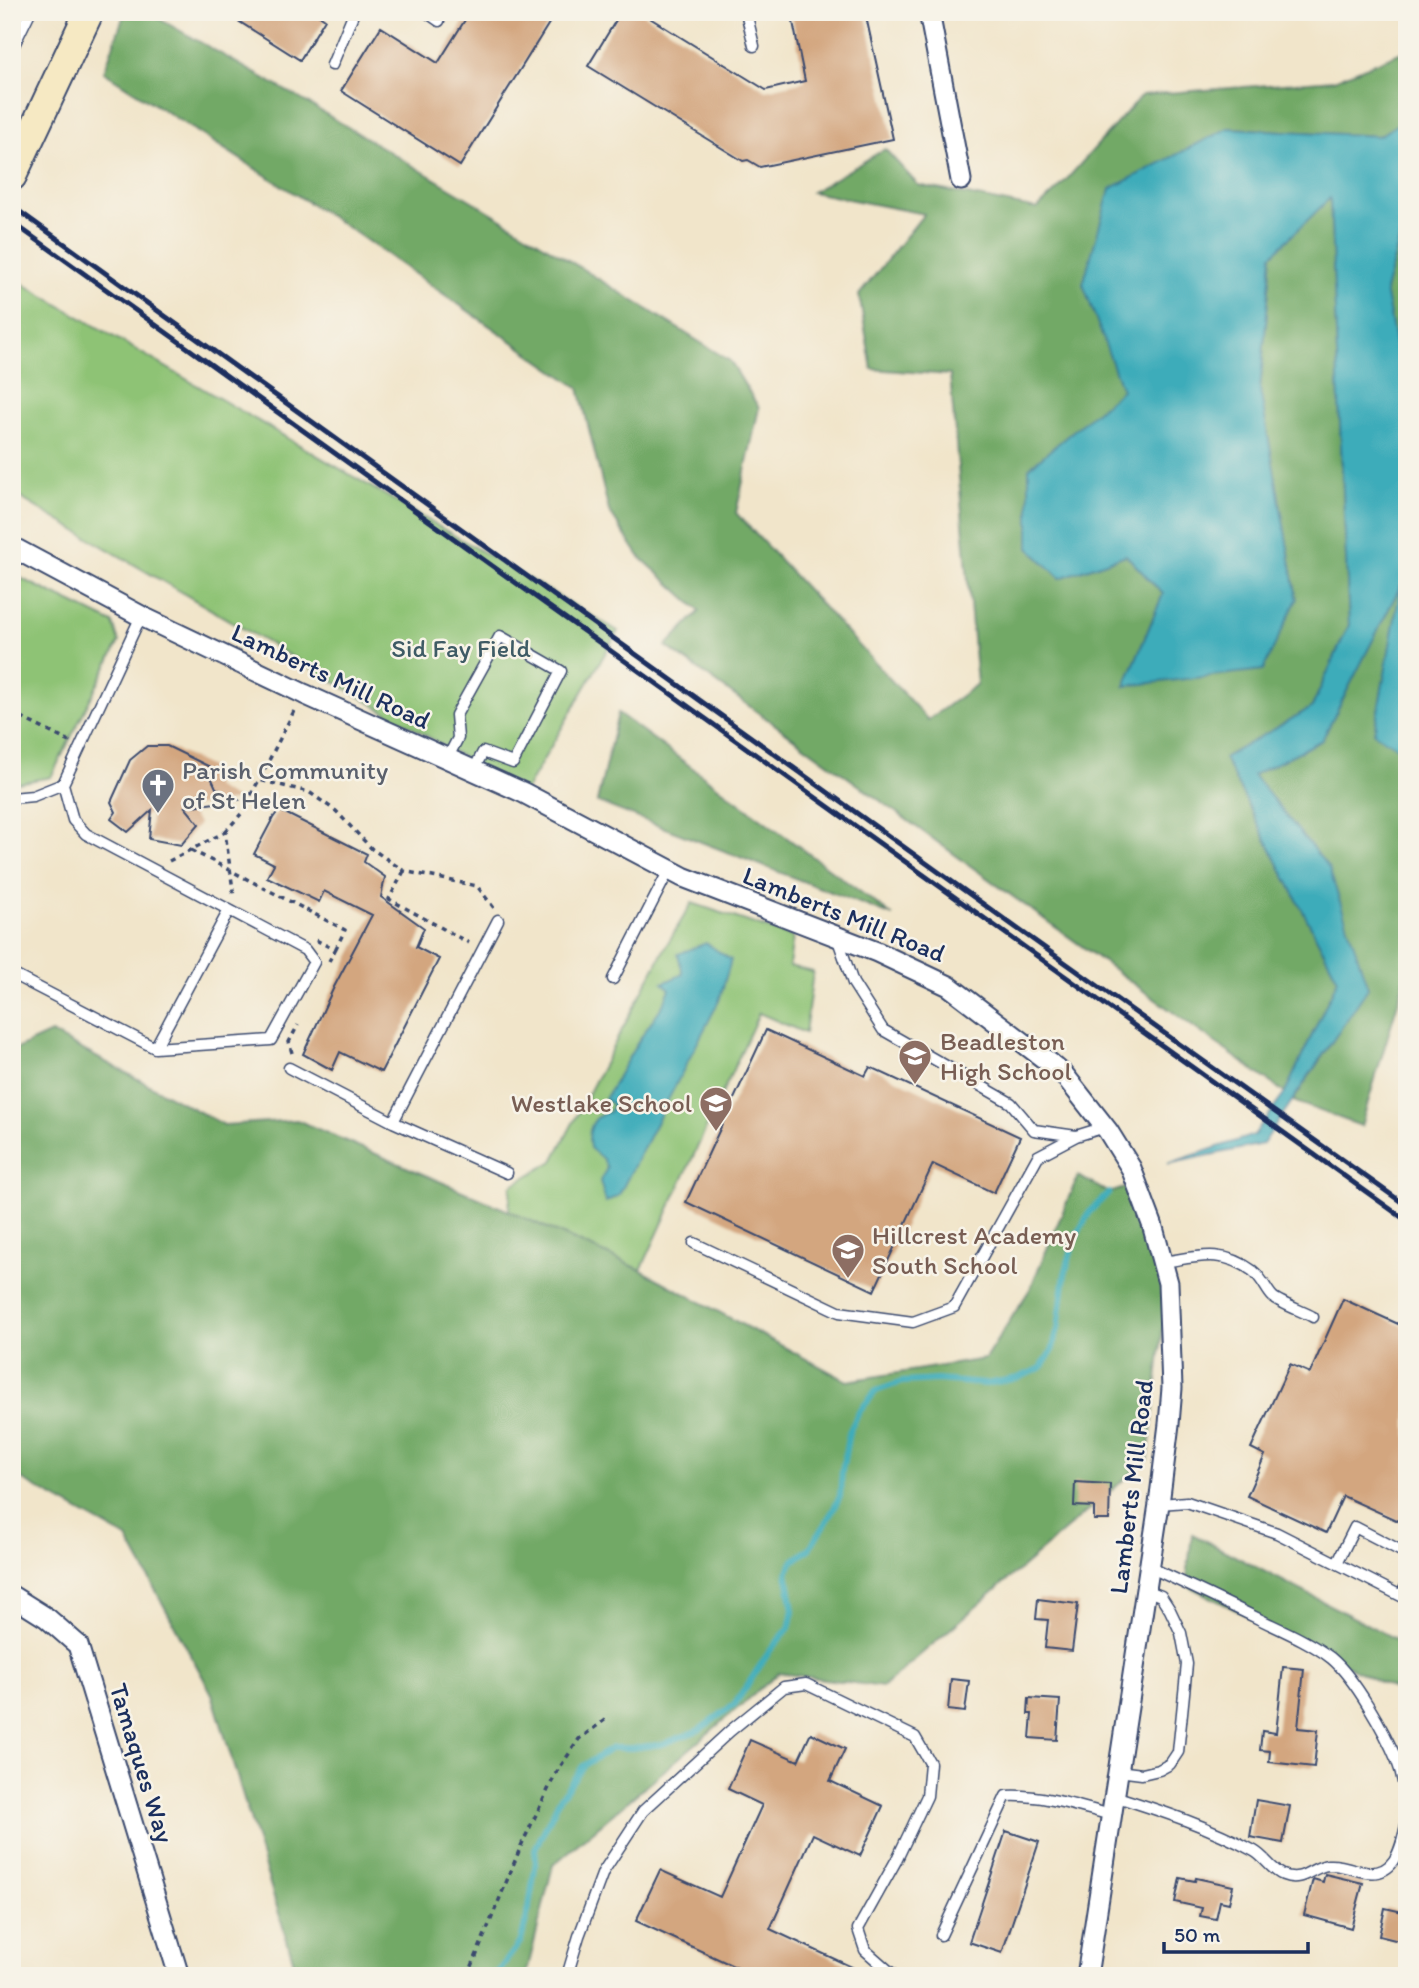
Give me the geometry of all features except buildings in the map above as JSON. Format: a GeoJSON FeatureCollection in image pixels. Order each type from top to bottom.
{"type":"FeatureCollection","features":[{"type":"Feature","properties":{"kind":"street"},"geometry":{"type":"LineString","coordinates":[[12,176],[89,12]]}},
{"type":"Feature","properties":{"kind":"street"},"geometry":{"type":"LineString","coordinates":[[929,12],[961,180]]}},
{"type":"Feature","properties":{"kind":"street","name":"Lamberts Mill Road"},"geometry":{"type":"LineString","coordinates":[[12,547],[141,615],[304,694],[524,793],[669,870],[877,952],[948,986],[1065,1076],[1105,1127],[1131,1168],[1163,1262],[1168,1283],[1172,1388],[1159,1504],[1087,1976]]}},
{"type":"Feature","properties":{"kind":"street","name":"Tamaques Way"},"geometry":{"type":"LineString","coordinates":[[12,1596],[47,1618],[78,1645],[179,1976]]}},
{"type":"Feature","properties":{"kind":"lane"},"geometry":{"type":"LineString","coordinates":[[12,49],[30,12]]}},
{"type":"Feature","properties":{"kind":"lane"},"geometry":{"type":"LineString","coordinates":[[332,65],[354,12]]}},
{"type":"Feature","properties":{"kind":"lane"},"geometry":{"type":"LineString","coordinates":[[426,12],[439,21]]}},
{"type":"Feature","properties":{"kind":"lane"},"geometry":{"type":"LineString","coordinates":[[746,12],[754,46]]}},
{"type":"Feature","properties":{"kind":"lane"},"geometry":{"type":"LineString","coordinates":[[12,974],[155,1048],[271,1040],[314,962],[305,950],[86,834],[73,820],[63,783],[141,615]]}},
{"type":"Feature","properties":{"kind":"lane"},"geometry":{"type":"LineString","coordinates":[[447,759],[458,738],[456,715],[500,636],[561,671],[513,763],[483,752],[473,771]]}},
{"type":"Feature","properties":{"kind":"lane"},"geometry":{"type":"LineString","coordinates":[[12,798],[33,796],[63,783]]}},
{"type":"Feature","properties":{"kind":"lane"},"geometry":{"type":"LineString","coordinates":[[613,979],[669,870]]}},
{"type":"Feature","properties":{"kind":"lane"},"geometry":{"type":"LineString","coordinates":[[155,1048],[229,910]]}},
{"type":"Feature","properties":{"kind":"lane"},"geometry":{"type":"LineString","coordinates":[[393,1122],[494,919]]}},
{"type":"Feature","properties":{"kind":"lane"},"geometry":{"type":"LineString","coordinates":[[837,937],[853,982],[883,1030],[1011,1103],[1034,1130],[1076,1136]]}},
{"type":"Feature","properties":{"kind":"lane"},"geometry":{"type":"LineString","coordinates":[[289,1068],[393,1122],[507,1173]]}},
{"type":"Feature","properties":{"kind":"lane"},"geometry":{"type":"LineString","coordinates":[[695,1243],[839,1312],[913,1322],[954,1307],[1038,1156],[1076,1136],[1105,1127]]}},
{"type":"Feature","properties":{"kind":"lane"},"geometry":{"type":"LineString","coordinates":[[1163,1262],[1209,1255],[1222,1256],[1252,1271],[1273,1297],[1313,1317]]}},
{"type":"Feature","properties":{"kind":"lane"},"geometry":{"type":"LineString","coordinates":[[1159,1504],[1187,1502],[1277,1533],[1404,1597],[1407,1584]]}},
{"type":"Feature","properties":{"kind":"lane"},"geometry":{"type":"LineString","coordinates":[[1337,1563],[1355,1527],[1407,1554]]}},
{"type":"Feature","properties":{"kind":"lane"},"geometry":{"type":"LineString","coordinates":[[1149,1567],[1282,1630],[1333,1660],[1375,1719],[1393,1753],[1405,1791],[1407,1814]]}},
{"type":"Feature","properties":{"kind":"lane"},"geometry":{"type":"LineString","coordinates":[[1118,1771],[1142,1774],[1159,1770],[1170,1764],[1178,1752],[1187,1664],[1183,1643],[1175,1619],[1161,1596],[1146,1590]]}},
{"type":"Feature","properties":{"kind":"lane"},"geometry":{"type":"LineString","coordinates":[[567,1976],[603,1872],[643,1811],[730,1731],[784,1687],[806,1684],[915,1737],[930,1763],[927,1796],[897,1859],[858,1928],[865,1950],[896,1976]]}},
{"type":"Feature","properties":{"kind":"lane"},"geometry":{"type":"LineString","coordinates":[[941,1934],[1006,1796],[1026,1795],[1113,1806],[1149,1807],[1210,1830],[1258,1853],[1282,1875],[1296,1877],[1331,1864],[1377,1874],[1387,1869],[1395,1859],[1407,1822]]}},
{"type":"Feature","properties":{"kind":"path"},"geometry":{"type":"LineString","coordinates":[[246,804],[304,694]]}},
{"type":"Feature","properties":{"kind":"path"},"geometry":{"type":"LineString","coordinates":[[12,713],[80,747]]}},
{"type":"Feature","properties":{"kind":"path"},"geometry":{"type":"LineString","coordinates":[[259,780],[309,792],[337,811],[372,849],[404,871],[477,886],[494,908],[494,919]]}},
{"type":"Feature","properties":{"kind":"path"},"geometry":{"type":"LineString","coordinates":[[175,870],[164,864],[225,832],[241,814]]}},
{"type":"Feature","properties":{"kind":"path"},"geometry":{"type":"LineString","coordinates":[[222,893],[234,899],[225,832]]}},
{"type":"Feature","properties":{"kind":"path"},"geometry":{"type":"LineString","coordinates":[[191,850],[345,930],[329,961]]}},
{"type":"Feature","properties":{"kind":"path"},"geometry":{"type":"LineString","coordinates":[[404,871],[389,899],[474,946]]}},
{"type":"Feature","properties":{"kind":"path"},"geometry":{"type":"LineString","coordinates":[[312,939],[334,950]]}},
{"type":"Feature","properties":{"kind":"path"},"geometry":{"type":"LineString","coordinates":[[301,1019],[289,1042],[290,1052],[302,1058]]}},
{"type":"Feature","properties":{"kind":"path"},"geometry":{"type":"LineString","coordinates":[[468,1976],[522,1846],[556,1773],[579,1739],[606,1719]]}},
{"type":"Feature","properties":{"kind":"green space"},"geometry":{"type":"Polygon","coordinates":[[[125,12],[147,12],[304,101],[504,220],[730,361],[759,408],[736,513],[928,720],[977,684],[950,375],[872,369],[859,295],[924,214],[812,192],[885,149],[918,185],[1037,209],[1142,95],[1334,80],[1407,50],[1407,118],[1379,136],[1228,128],[1083,284],[1123,390],[1029,468],[1029,548],[1060,577],[1126,555],[1163,594],[1125,686],[1297,599],[1260,390],[1272,255],[1330,197],[1349,625],[1312,707],[1224,758],[1338,979],[1285,1093],[666,646],[700,611],[639,556],[609,511],[579,388],[353,231],[104,72],[125,12]]]}},
{"type":"Feature","properties":{"kind":"green space"},"geometry":{"type":"Polygon","coordinates":[[[1407,213],[1407,403],[1385,290],[1407,213]]]}},
{"type":"Feature","properties":{"kind":"green space","name":"Sid Fay Field"},"geometry":{"type":"Polygon","coordinates":[[[20,282],[618,631],[524,793],[12,493],[12,294],[20,282]]]}},
{"type":"Feature","properties":{"kind":"green space"},"geometry":{"type":"Polygon","coordinates":[[[12,574],[113,623],[119,642],[51,777],[12,784],[12,574]]]}},
{"type":"Feature","properties":{"kind":"green space"},"geometry":{"type":"Polygon","coordinates":[[[1402,582],[1374,733],[1404,751],[1407,742],[1407,972],[1361,1126],[1293,1101],[1368,987],[1253,775],[1322,740],[1402,582]]]}},
{"type":"Feature","properties":{"kind":"green space"},"geometry":{"type":"Polygon","coordinates":[[[618,713],[893,916],[597,802],[618,713]]]}},
{"type":"Feature","properties":{"kind":"green space"},"geometry":{"type":"Polygon","coordinates":[[[692,903],[793,937],[789,966],[813,972],[805,1033],[759,1013],[641,1270],[509,1211],[511,1186],[553,1161],[666,946],[692,903]]]}},
{"type":"Feature","properties":{"kind":"green space"},"geometry":{"type":"Polygon","coordinates":[[[51,1033],[224,1125],[297,1120],[509,1211],[641,1270],[847,1381],[985,1359],[1030,1289],[1078,1176],[1109,1193],[1137,1184],[1168,1283],[1148,1459],[883,1687],[779,1673],[553,1865],[526,1976],[298,1976],[212,1694],[127,1538],[12,1474],[12,1051],[51,1033]]]}},
{"type":"Feature","properties":{"kind":"green space"},"geometry":{"type":"Polygon","coordinates":[[[1192,1534],[1407,1645],[1407,1696],[1186,1585],[1192,1534]]]}},
{"type":"Feature","properties":{"kind":"water"},"geometry":{"type":"Polygon","coordinates":[[[1407,118],[1407,213],[1385,290],[1407,403],[1407,742],[1404,752],[1374,733],[1401,585],[1322,740],[1253,775],[1329,868],[1368,988],[1263,1144],[1167,1164],[1254,1135],[1285,1093],[1338,979],[1224,758],[1312,707],[1349,625],[1330,198],[1272,255],[1260,390],[1297,599],[1263,670],[1125,686],[1163,594],[1126,555],[1060,578],[1029,548],[1029,468],[1122,390],[1083,284],[1110,189],[1228,128],[1379,136],[1407,118]]]}},
{"type":"Feature","properties":{"kind":"water"},"geometry":{"type":"Polygon","coordinates":[[[706,943],[731,960],[719,1001],[619,1195],[606,1202],[600,1181],[607,1168],[603,1159],[590,1148],[592,1126],[598,1117],[609,1112],[613,1105],[605,1099],[664,1003],[670,989],[663,983],[683,974],[678,954],[706,943]]]}},
{"type":"Feature","properties":{"kind":"waterway"},"geometry":{"type":"LineString","coordinates":[[495,1976],[521,1941],[529,1908],[536,1861],[535,1849],[560,1798],[583,1766],[612,1748],[663,1744],[699,1730],[735,1704],[771,1649],[789,1628],[793,1611],[787,1573],[793,1561],[809,1549],[840,1496],[849,1432],[859,1412],[876,1391],[902,1382],[937,1380],[986,1384],[1018,1378],[1041,1368],[1052,1351],[1058,1329],[1065,1274],[1075,1238],[1091,1210],[1109,1193]]}},
{"type":"Feature","properties":{"kind":"railway"},"geometry":{"type":"LineString","coordinates":[[12,206],[1407,1206]]}},
{"type":"Feature","properties":{"kind":"railway"},"geometry":{"type":"LineString","coordinates":[[12,222],[1407,1221]]}},
{"type":"Feature","properties":{"kind":"place","name":"Parish Community of St Helen"},"geometry":{"type":"Point","coordinates":[158,815]}},
{"type":"Feature","properties":{"kind":"place","name":"Beadleston High School"},"geometry":{"type":"Point","coordinates":[915,1086]}},
{"type":"Feature","properties":{"kind":"place","name":"Westlake School"},"geometry":{"type":"Point","coordinates":[716,1133]}},
{"type":"Feature","properties":{"kind":"place","name":"Hillcrest Academy South School"},"geometry":{"type":"Point","coordinates":[848,1280]}}]}
